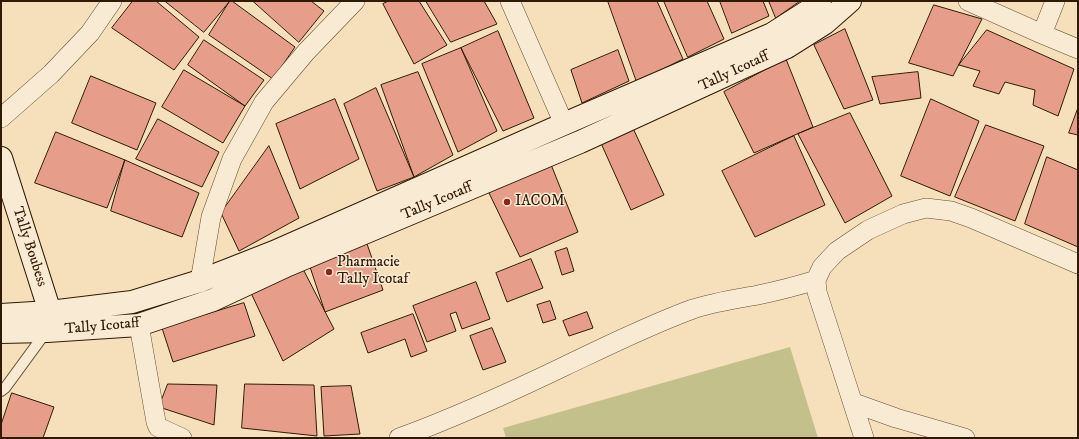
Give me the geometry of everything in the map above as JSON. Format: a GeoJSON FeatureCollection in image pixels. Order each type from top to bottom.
{"type":"FeatureCollection","features":[{"type":"Feature","properties":{"kind":"street"},"geometry":{"type":"LineString","coordinates":[[1,118],[51,74],[90,33],[112,1]]}},
{"type":"Feature","properties":{"kind":"street"},"geometry":{"type":"LineString","coordinates":[[200,281],[211,217],[232,159],[264,102],[306,52],[355,1]]}},
{"type":"Feature","properties":{"kind":"street"},"geometry":{"type":"LineString","coordinates":[[510,1],[564,124]]}},
{"type":"Feature","properties":{"kind":"street","name":"Tally Icotaff"},"geometry":{"type":"LineString","coordinates":[[1,332],[132,302],[200,281],[274,252],[772,34],[808,11],[820,1]]}},
{"type":"Feature","properties":{"kind":"street","name":"Tally Icotaff"},"geometry":{"type":"LineString","coordinates":[[1,315],[48,322],[139,325],[213,300],[288,265],[580,142],[787,47],[825,23],[850,1]]}},
{"type":"Feature","properties":{"kind":"street"},"geometry":{"type":"LineString","coordinates":[[968,1],[1078,49]]}},
{"type":"Feature","properties":{"kind":"street"},"geometry":{"type":"LineString","coordinates":[[1042,34],[1055,1]]}},
{"type":"Feature","properties":{"kind":"street","name":"Tally Boubess"},"geometry":{"type":"LineString","coordinates":[[1,158],[48,322]]}},
{"type":"Feature","properties":{"kind":"street"},"geometry":{"type":"LineString","coordinates":[[864,438],[854,403],[817,292],[816,280],[822,267],[837,251],[868,230],[903,214],[926,208],[951,211],[971,218],[1078,264]]}},
{"type":"Feature","properties":{"kind":"street"},"geometry":{"type":"LineString","coordinates":[[399,438],[442,422],[522,387],[641,330],[693,309],[730,299],[790,288],[816,280]]}},
{"type":"Feature","properties":{"kind":"street"},"geometry":{"type":"LineString","coordinates":[[139,325],[156,422],[158,427],[182,438]]}},
{"type":"Feature","properties":{"kind":"street"},"geometry":{"type":"LineString","coordinates":[[854,403],[896,418],[965,438]]}},
{"type":"Feature","properties":{"kind":"lane"},"geometry":{"type":"LineString","coordinates":[[1,391],[5,388],[48,322]]}},
{"type":"Feature","properties":{"kind":"shaded area"},"geometry":{"type":"Polygon","coordinates":[[[790,347],[818,438],[506,438],[503,428],[790,347]]]}},
{"type":"Feature","properties":{"kind":"building"},"geometry":{"type":"Polygon","coordinates":[[[133,1],[156,1],[199,37],[174,70],[112,28],[133,1]]]}},
{"type":"Feature","properties":{"kind":"building"},"geometry":{"type":"Polygon","coordinates":[[[165,1],[230,1],[204,32],[165,1]]]}},
{"type":"Feature","properties":{"kind":"building"},"geometry":{"type":"Polygon","coordinates":[[[230,1],[295,47],[273,79],[209,35],[230,1]]]}},
{"type":"Feature","properties":{"kind":"building"},"geometry":{"type":"Polygon","coordinates":[[[253,1],[311,1],[324,11],[299,42],[253,1]]]}},
{"type":"Feature","properties":{"kind":"building"},"geometry":{"type":"Polygon","coordinates":[[[389,1],[419,1],[447,45],[414,64],[383,4],[389,1]]]}},
{"type":"Feature","properties":{"kind":"building"},"geometry":{"type":"Polygon","coordinates":[[[426,1],[484,1],[497,24],[451,42],[426,1]]]}},
{"type":"Feature","properties":{"kind":"building"},"geometry":{"type":"Polygon","coordinates":[[[608,1],[657,1],[683,59],[637,82],[608,1]]]}},
{"type":"Feature","properties":{"kind":"building"},"geometry":{"type":"Polygon","coordinates":[[[664,1],[707,1],[724,39],[688,57],[664,1]]]}},
{"type":"Feature","properties":{"kind":"building"},"geometry":{"type":"Polygon","coordinates":[[[720,1],[763,1],[769,16],[732,33],[720,1]]]}},
{"type":"Feature","properties":{"kind":"building"},"geometry":{"type":"Polygon","coordinates":[[[769,1],[800,1],[776,18],[769,1]]]}},
{"type":"Feature","properties":{"kind":"building"},"geometry":{"type":"Polygon","coordinates":[[[934,5],[982,19],[953,76],[909,63],[934,5]]]}},
{"type":"Feature","properties":{"kind":"building"},"geometry":{"type":"Polygon","coordinates":[[[845,29],[873,100],[844,109],[814,45],[845,29]]]}},
{"type":"Feature","properties":{"kind":"building"},"geometry":{"type":"Polygon","coordinates":[[[987,30],[1074,69],[1058,116],[1033,105],[1035,90],[1005,82],[999,94],[973,86],[980,71],[959,65],[987,30]]]}},
{"type":"Feature","properties":{"kind":"building"},"geometry":{"type":"Polygon","coordinates":[[[498,31],[534,118],[503,131],[461,48],[498,31]]]}},
{"type":"Feature","properties":{"kind":"building"},"geometry":{"type":"Polygon","coordinates":[[[204,40],[264,80],[245,106],[188,65],[204,40]]]}},
{"type":"Feature","properties":{"kind":"building"},"geometry":{"type":"Polygon","coordinates":[[[461,48],[497,131],[458,152],[422,64],[461,48]]]}},
{"type":"Feature","properties":{"kind":"building"},"geometry":{"type":"Polygon","coordinates":[[[618,50],[629,81],[582,103],[571,70],[618,50]]]}},
{"type":"Feature","properties":{"kind":"building"},"geometry":{"type":"Polygon","coordinates":[[[786,59],[813,127],[754,153],[724,92],[786,59]]]}},
{"type":"Feature","properties":{"kind":"building"},"geometry":{"type":"Polygon","coordinates":[[[184,70],[245,106],[223,143],[162,107],[184,70]]]}},
{"type":"Feature","properties":{"kind":"building"},"geometry":{"type":"Polygon","coordinates":[[[418,72],[453,155],[414,177],[381,85],[418,72]]]}},
{"type":"Feature","properties":{"kind":"building"},"geometry":{"type":"Polygon","coordinates":[[[918,72],[921,98],[880,104],[872,77],[918,72]]]}},
{"type":"Feature","properties":{"kind":"building"},"geometry":{"type":"Polygon","coordinates":[[[91,76],[156,103],[137,150],[72,123],[91,76]]]}},
{"type":"Feature","properties":{"kind":"building"},"geometry":{"type":"Polygon","coordinates":[[[376,88],[414,177],[377,191],[344,104],[376,88]]]}},
{"type":"Feature","properties":{"kind":"building"},"geometry":{"type":"Polygon","coordinates":[[[335,99],[359,159],[300,189],[276,124],[335,99]]]}},
{"type":"Feature","properties":{"kind":"building"},"geometry":{"type":"Polygon","coordinates":[[[931,99],[979,121],[950,196],[901,176],[931,99]]]}},
{"type":"Feature","properties":{"kind":"building"},"geometry":{"type":"Polygon","coordinates":[[[1078,108],[1078,135],[1069,133],[1078,108]]]}},
{"type":"Feature","properties":{"kind":"building"},"geometry":{"type":"Polygon","coordinates":[[[850,113],[892,196],[845,223],[798,134],[850,113]]]}},
{"type":"Feature","properties":{"kind":"building"},"geometry":{"type":"Polygon","coordinates":[[[158,119],[219,152],[202,187],[136,159],[158,119]]]}},
{"type":"Feature","properties":{"kind":"building"},"geometry":{"type":"Polygon","coordinates":[[[986,125],[1044,146],[1015,221],[955,197],[986,125]]]}},
{"type":"Feature","properties":{"kind":"building"},"geometry":{"type":"Polygon","coordinates":[[[632,126],[664,195],[631,210],[600,141],[632,126]]]}},
{"type":"Feature","properties":{"kind":"building"},"geometry":{"type":"Polygon","coordinates":[[[56,132],[125,160],[107,208],[35,183],[56,132]]]}},
{"type":"Feature","properties":{"kind":"building"},"geometry":{"type":"Polygon","coordinates":[[[794,136],[825,205],[755,237],[722,171],[794,136]]]}},
{"type":"Feature","properties":{"kind":"building"},"geometry":{"type":"Polygon","coordinates":[[[269,146],[299,218],[239,251],[221,213],[269,146]]]}},
{"type":"Feature","properties":{"kind":"building"},"geometry":{"type":"Polygon","coordinates":[[[1047,157],[1078,170],[1078,247],[1025,224],[1047,157]]]}},
{"type":"Feature","properties":{"kind":"building"},"geometry":{"type":"Polygon","coordinates":[[[125,160],[199,193],[182,237],[111,211],[125,160]]]}},
{"type":"Feature","properties":{"kind":"building"},"geometry":{"type":"Polygon","coordinates":[[[550,162],[578,232],[520,257],[489,193],[550,162]]]}},
{"type":"Feature","properties":{"kind":"building"},"geometry":{"type":"Polygon","coordinates":[[[366,241],[383,290],[325,312],[310,267],[366,241]]]}},
{"type":"Feature","properties":{"kind":"building"},"geometry":{"type":"Polygon","coordinates":[[[567,248],[574,271],[562,275],[555,252],[567,248]]]}},
{"type":"Feature","properties":{"kind":"building"},"geometry":{"type":"Polygon","coordinates":[[[531,259],[543,288],[507,302],[496,273],[531,259]]]}},
{"type":"Feature","properties":{"kind":"building"},"geometry":{"type":"Polygon","coordinates":[[[303,269],[334,329],[283,361],[251,293],[303,269]]]}},
{"type":"Feature","properties":{"kind":"building"},"geometry":{"type":"Polygon","coordinates":[[[476,282],[490,319],[462,329],[456,312],[450,314],[456,331],[427,342],[413,306],[476,282]]]}},
{"type":"Feature","properties":{"kind":"building"},"geometry":{"type":"Polygon","coordinates":[[[550,301],[556,319],[543,323],[537,305],[550,301]]]}},
{"type":"Feature","properties":{"kind":"building"},"geometry":{"type":"Polygon","coordinates":[[[244,303],[255,336],[173,362],[162,328],[244,303]]]}},
{"type":"Feature","properties":{"kind":"building"},"geometry":{"type":"Polygon","coordinates":[[[587,312],[593,328],[569,336],[563,321],[587,312]]]}},
{"type":"Feature","properties":{"kind":"building"},"geometry":{"type":"Polygon","coordinates":[[[413,314],[427,351],[411,357],[405,339],[368,353],[361,333],[413,314]]]}},
{"type":"Feature","properties":{"kind":"building"},"geometry":{"type":"Polygon","coordinates":[[[492,328],[506,362],[483,370],[470,336],[492,328]]]}},
{"type":"Feature","properties":{"kind":"building"},"geometry":{"type":"Polygon","coordinates":[[[168,384],[217,385],[214,425],[159,407],[168,384]]]}},
{"type":"Feature","properties":{"kind":"building"},"geometry":{"type":"Polygon","coordinates":[[[245,384],[314,385],[317,436],[242,428],[245,384]]]}},
{"type":"Feature","properties":{"kind":"building"},"geometry":{"type":"Polygon","coordinates":[[[351,386],[360,434],[324,436],[321,387],[351,386]]]}},
{"type":"Feature","properties":{"kind":"building"},"geometry":{"type":"Polygon","coordinates":[[[12,393],[54,407],[43,438],[1,438],[1,425],[12,393]]]}},
{"type":"Feature","properties":{"kind":"place","name":"IACOM"},"geometry":{"type":"Point","coordinates":[507,202]}},
{"type":"Feature","properties":{"kind":"place","name":"Pharmacie Tally Icotaf"},"geometry":{"type":"Point","coordinates":[329,272]}}]}
